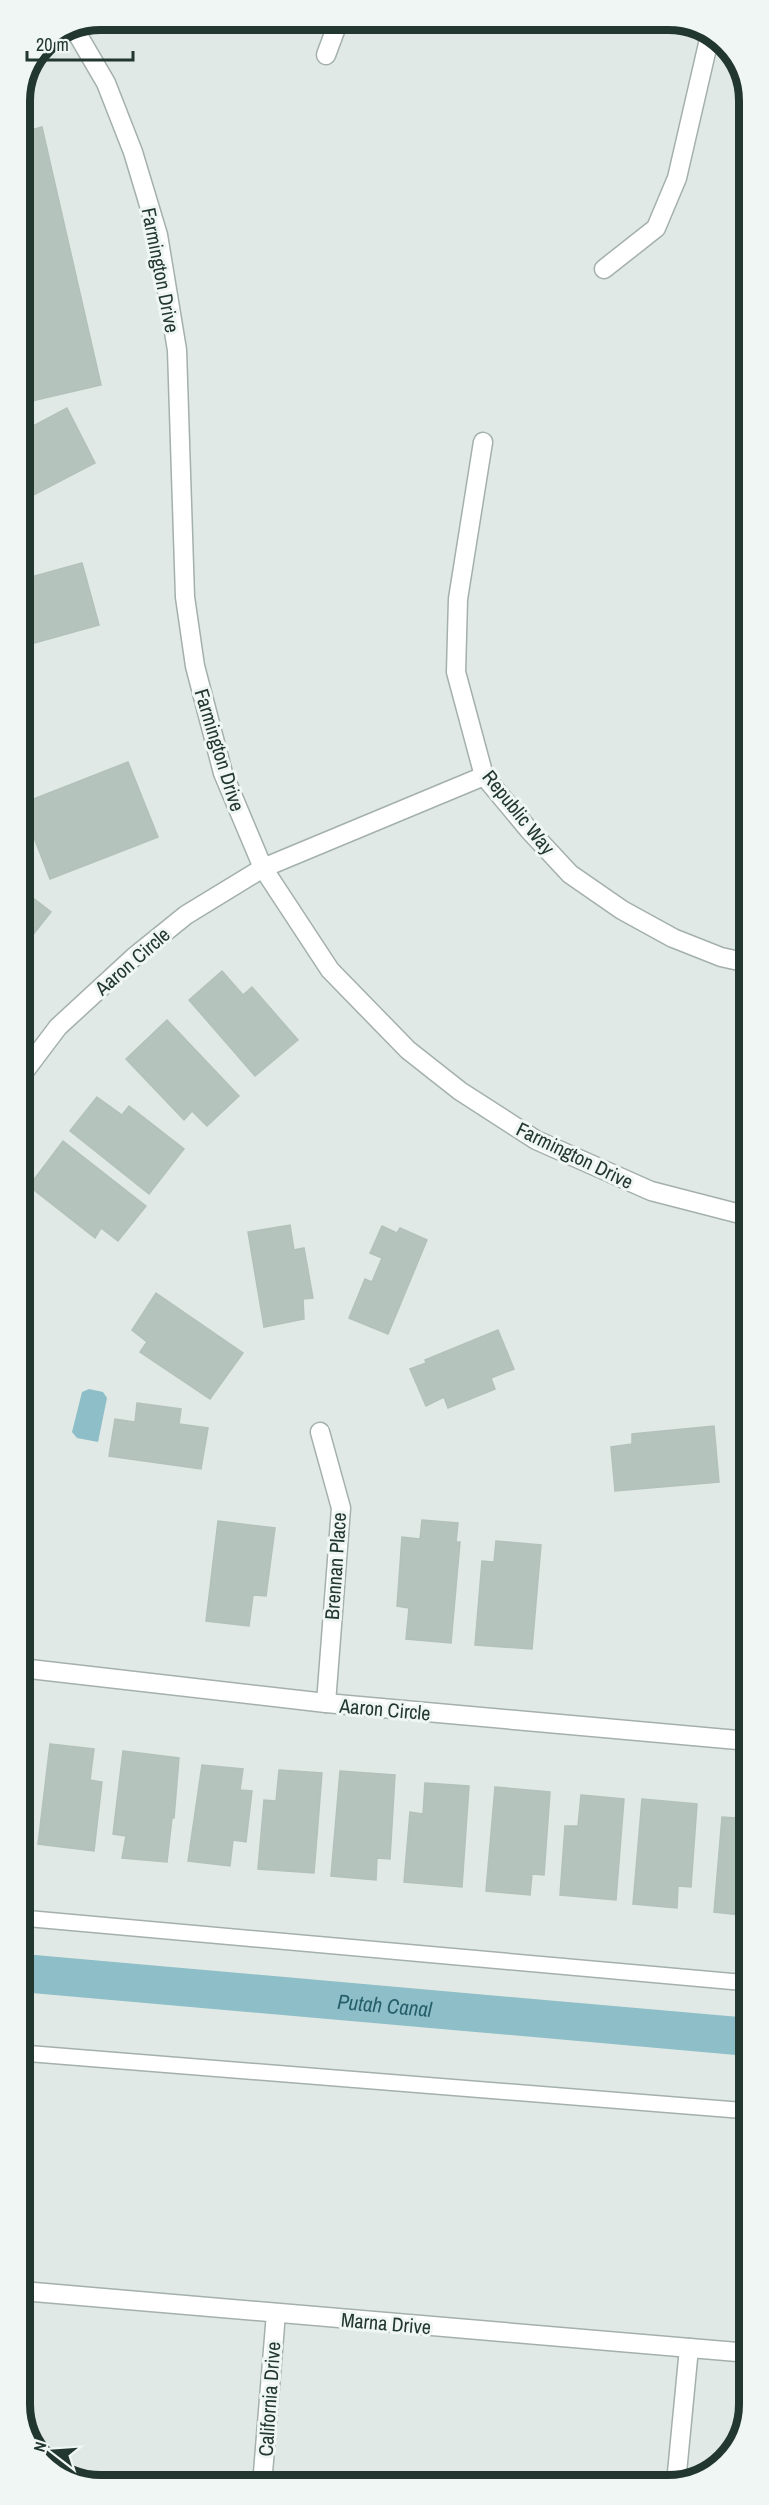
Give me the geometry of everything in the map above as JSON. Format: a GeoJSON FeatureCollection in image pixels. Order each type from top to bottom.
{"type":"FeatureCollection","features":[{"type":"Feature","properties":{"kind":"street"},"geometry":{"type":"LineString","coordinates":[[326,55],[335,30]]}},
{"type":"Feature","properties":{"kind":"street","name":"Farmington Drive"},"geometry":{"type":"LineString","coordinates":[[77,34],[106,83],[133,152],[158,235],[177,350],[185,597],[195,666],[223,773],[263,868],[330,970],[408,1050],[460,1091],[536,1140],[651,1191],[739,1214]]}},
{"type":"Feature","properties":{"kind":"street"},"geometry":{"type":"LineString","coordinates":[[604,269],[656,228],[677,178],[708,43]]}},
{"type":"Feature","properties":{"kind":"street","name":"Republic Way"},"geometry":{"type":"LineString","coordinates":[[483,442],[458,599],[456,672],[484,776],[570,874],[622,910],[674,938],[720,957],[739,961]]}},
{"type":"Feature","properties":{"kind":"street","name":"Aaron Circle"},"geometry":{"type":"LineString","coordinates":[[30,1064],[58,1027],[134,957],[186,915],[263,868],[484,776]]}},
{"type":"Feature","properties":{"kind":"street","name":"Brennan Place"},"geometry":{"type":"LineString","coordinates":[[320,1432],[341,1509],[326,1703]]}},
{"type":"Feature","properties":{"kind":"street","name":"Aaron Circle"},"geometry":{"type":"LineString","coordinates":[[30,1669],[326,1703],[739,1741]]}},
{"type":"Feature","properties":{"kind":"street","name":"Marna Drive"},"geometry":{"type":"LineString","coordinates":[[30,2292],[739,2352]]}},
{"type":"Feature","properties":{"kind":"street","name":"California Drive"},"geometry":{"type":"LineString","coordinates":[[263,2475],[276,2313]]}},
{"type":"Feature","properties":{"kind":"street"},"geometry":{"type":"LineString","coordinates":[[677,2474],[689,2348]]}},
{"type":"Feature","properties":{"kind":"lane"},"geometry":{"type":"LineString","coordinates":[[30,1919],[739,1982]]}},
{"type":"Feature","properties":{"kind":"lane"},"geometry":{"type":"LineString","coordinates":[[30,2054],[739,2110]]}},
{"type":"Feature","properties":{"kind":"water"},"geometry":{"type":"Polygon","coordinates":[[[89,1389],[103,1392],[107,1398],[98,1442],[77,1438],[72,1432],[82,1392],[89,1389]]]}},
{"type":"Feature","properties":{"kind":"building"},"geometry":{"type":"Polygon","coordinates":[[[42,127],[101,385],[30,401],[30,130],[42,127]]]}},
{"type":"Feature","properties":{"kind":"building"},"geometry":{"type":"Polygon","coordinates":[[[67,408],[95,463],[30,497],[30,428],[67,408]]]}},
{"type":"Feature","properties":{"kind":"building"},"geometry":{"type":"Polygon","coordinates":[[[82,563],[99,625],[30,644],[30,577],[82,563]]]}},
{"type":"Feature","properties":{"kind":"building"},"geometry":{"type":"Polygon","coordinates":[[[128,762],[158,837],[50,879],[30,827],[30,800],[128,762]]]}},
{"type":"Feature","properties":{"kind":"building"},"geometry":{"type":"Polygon","coordinates":[[[30,896],[51,912],[30,938],[30,896]]]}},
{"type":"Feature","properties":{"kind":"building"},"geometry":{"type":"Polygon","coordinates":[[[222,971],[243,995],[252,987],[298,1040],[255,1076],[189,1000],[222,971]]]}},
{"type":"Feature","properties":{"kind":"building"},"geometry":{"type":"Polygon","coordinates":[[[167,1020],[239,1096],[207,1126],[192,1111],[184,1120],[126,1059],[167,1020]]]}},
{"type":"Feature","properties":{"kind":"building"},"geometry":{"type":"Polygon","coordinates":[[[97,1097],[122,1115],[129,1106],[184,1149],[149,1194],[70,1131],[97,1097]]]}},
{"type":"Feature","properties":{"kind":"building"},"geometry":{"type":"Polygon","coordinates":[[[63,1141],[146,1206],[118,1241],[101,1228],[95,1238],[30,1185],[63,1141]]]}},
{"type":"Feature","properties":{"kind":"building"},"geometry":{"type":"Polygon","coordinates":[[[290,1225],[294,1250],[304,1248],[313,1298],[303,1299],[304,1319],[264,1327],[248,1232],[290,1225]]]}},
{"type":"Feature","properties":{"kind":"building"},"geometry":{"type":"Polygon","coordinates":[[[382,1226],[397,1233],[400,1228],[427,1240],[388,1334],[349,1318],[365,1279],[372,1282],[382,1258],[370,1253],[382,1226]]]}},
{"type":"Feature","properties":{"kind":"building"},"geometry":{"type":"Polygon","coordinates":[[[156,1293],[243,1353],[210,1399],[140,1352],[147,1342],[132,1330],[156,1293]]]}},
{"type":"Feature","properties":{"kind":"building"},"geometry":{"type":"Polygon","coordinates":[[[498,1330],[514,1369],[491,1378],[495,1389],[448,1408],[444,1397],[426,1406],[410,1369],[426,1363],[425,1360],[498,1330]]]}},
{"type":"Feature","properties":{"kind":"building"},"geometry":{"type":"Polygon","coordinates":[[[137,1403],[181,1409],[179,1424],[208,1428],[201,1469],[109,1456],[115,1419],[135,1422],[137,1403]]]}},
{"type":"Feature","properties":{"kind":"building"},"geometry":{"type":"Polygon","coordinates":[[[714,1426],[719,1482],[615,1491],[611,1447],[632,1444],[632,1434],[714,1426]]]}},
{"type":"Feature","properties":{"kind":"building"},"geometry":{"type":"Polygon","coordinates":[[[422,1520],[458,1523],[456,1542],[460,1542],[451,1643],[406,1639],[409,1608],[397,1606],[402,1537],[420,1539],[422,1520]]]}},
{"type":"Feature","properties":{"kind":"building"},"geometry":{"type":"Polygon","coordinates":[[[218,1521],[275,1528],[266,1596],[253,1595],[249,1626],[206,1621],[218,1521]]]}},
{"type":"Feature","properties":{"kind":"building"},"geometry":{"type":"Polygon","coordinates":[[[496,1541],[541,1545],[532,1649],[475,1645],[482,1561],[494,1562],[496,1541]]]}},
{"type":"Feature","properties":{"kind":"building"},"geometry":{"type":"Polygon","coordinates":[[[50,1744],[94,1749],[90,1780],[102,1782],[94,1851],[38,1844],[50,1744]]]}},
{"type":"Feature","properties":{"kind":"building"},"geometry":{"type":"Polygon","coordinates":[[[123,1751],[179,1758],[174,1818],[172,1818],[167,1862],[122,1858],[126,1836],[113,1834],[123,1751]]]}},
{"type":"Feature","properties":{"kind":"building"},"geometry":{"type":"Polygon","coordinates":[[[202,1765],[243,1769],[240,1790],[252,1791],[246,1842],[233,1840],[230,1866],[188,1861],[202,1765]]]}},
{"type":"Feature","properties":{"kind":"building"},"geometry":{"type":"Polygon","coordinates":[[[279,1770],[322,1773],[314,1873],[258,1869],[264,1800],[276,1801],[279,1770]]]}},
{"type":"Feature","properties":{"kind":"building"},"geometry":{"type":"Polygon","coordinates":[[[340,1771],[395,1775],[390,1859],[377,1858],[376,1880],[331,1876],[340,1771]]]}},
{"type":"Feature","properties":{"kind":"building"},"geometry":{"type":"Polygon","coordinates":[[[425,1783],[469,1786],[462,1887],[404,1882],[410,1812],[423,1814],[425,1783]]]}},
{"type":"Feature","properties":{"kind":"building"},"geometry":{"type":"Polygon","coordinates":[[[495,1787],[550,1792],[544,1875],[532,1874],[530,1895],[486,1891],[495,1787]]]}},
{"type":"Feature","properties":{"kind":"building"},"geometry":{"type":"Polygon","coordinates":[[[581,1795],[624,1799],[616,1900],[560,1895],[565,1826],[578,1826],[581,1795]]]}},
{"type":"Feature","properties":{"kind":"building"},"geometry":{"type":"Polygon","coordinates":[[[642,1799],[697,1804],[691,1887],[678,1886],[677,1908],[633,1904],[642,1799]]]}},
{"type":"Feature","properties":{"kind":"building"},"geometry":{"type":"Polygon","coordinates":[[[722,1817],[739,1818],[739,1915],[714,1912],[722,1817]]]}},
{"type":"Feature","properties":{"kind":"waterway","name":"Putah Canal"},"geometry":{"type":"LineString","coordinates":[[30,1974],[739,2036]]}}]}
